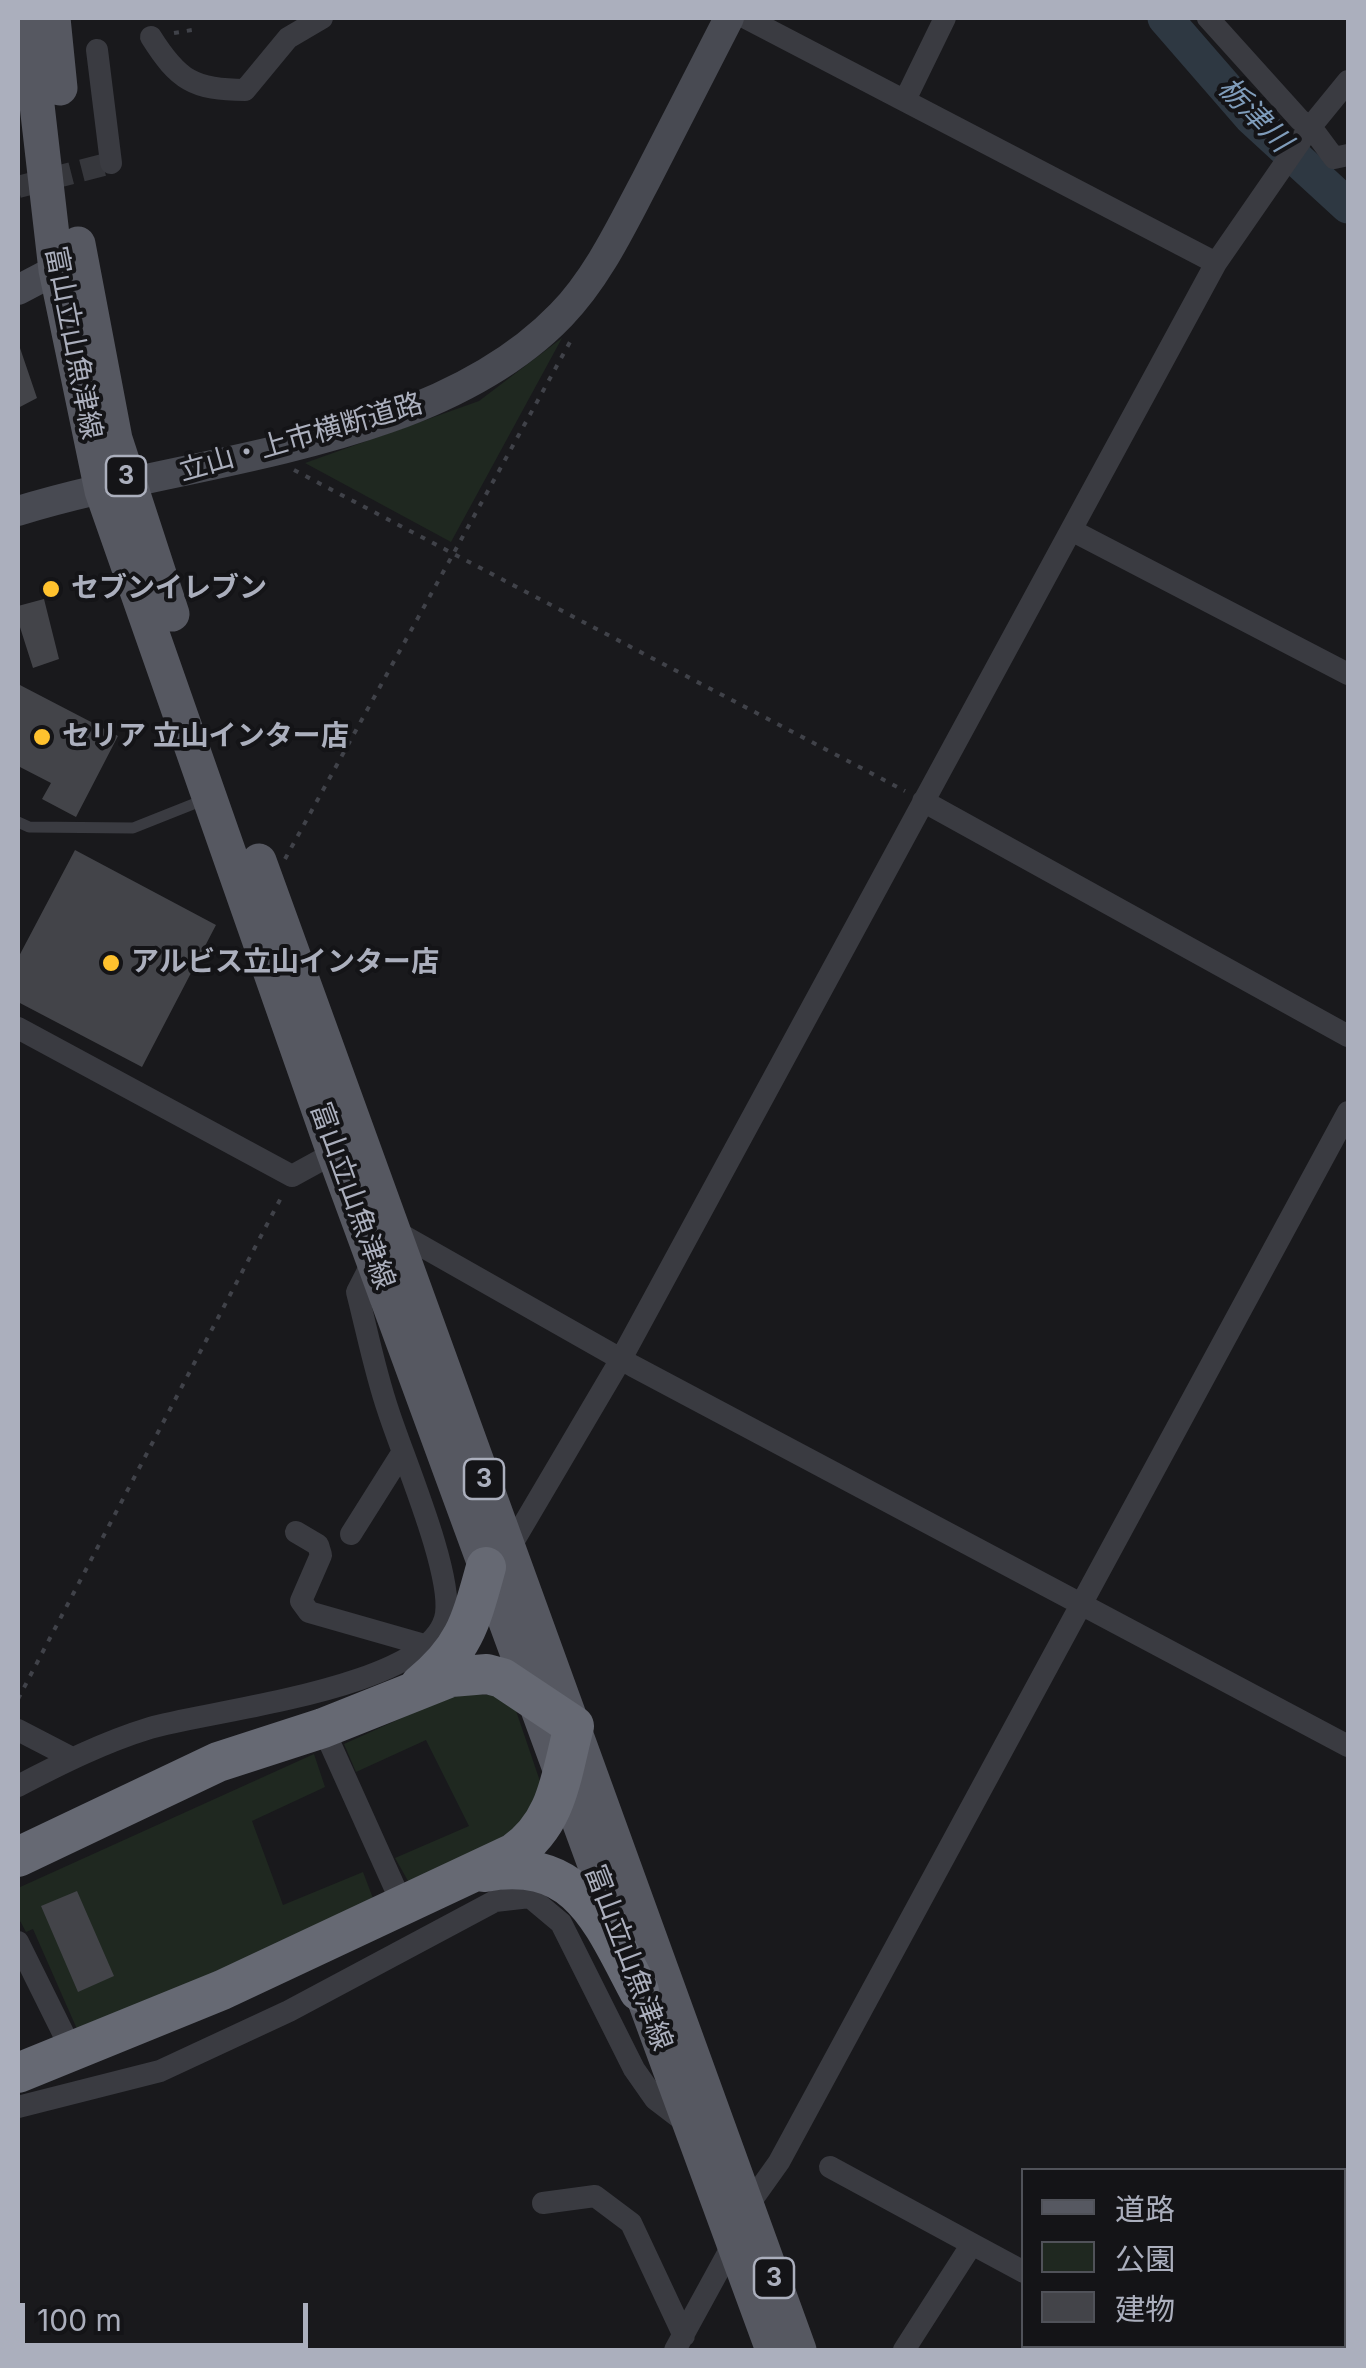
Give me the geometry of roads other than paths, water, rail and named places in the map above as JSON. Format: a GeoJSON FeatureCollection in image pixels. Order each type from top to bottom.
{"type":"FeatureCollection","features":[{"type":"Feature","properties":{"kind":"highway"},"geometry":{"type":"LineString","coordinates":[[413,1690],[456,1653],[497,1558]]}},
{"type":"Feature","properties":{"kind":"highway"},"geometry":{"type":"LineString","coordinates":[[18,1856],[218,1762],[323,1728],[451,1677],[487,1674],[531,1695],[574,1726],[544,1828],[514,1853],[480,1872],[73,2053],[18,2073]]}},
{"type":"Feature","properties":{"kind":"highway"},"geometry":{"type":"LineString","coordinates":[[480,1872],[532,1868],[568,1883],[590,1904],[639,1991]]}},
{"type":"Feature","properties":{"kind":"main road","name":"富山立山魚津線"},"geometry":{"type":"LineString","coordinates":[[27,18],[47,41],[115,488],[267,883],[385,1244],[497,1558],[574,1726],[799,2350]]}},
{"type":"Feature","properties":{"kind":"main road","name":"富山立山魚津線"},"geometry":{"type":"LineString","coordinates":[[47,41],[56,270],[115,488],[211,797],[334,1153],[385,1244]]}},
{"type":"Feature","properties":{"kind":"main road","name":"富山立山魚津線"},"geometry":{"type":"LineString","coordinates":[[497,1558],[531,1695],[773,2350]]}},
{"type":"Feature","properties":{"kind":"street"},"geometry":{"type":"LineString","coordinates":[[151,37],[184,78],[209,90],[244,90],[288,38],[322,18]]}},
{"type":"Feature","properties":{"kind":"street","name":"立山・上市横断道路"},"geometry":{"type":"LineString","coordinates":[[18,511],[260,452],[448,396],[504,361],[562,314],[614,242],[729,18]]}},
{"type":"Feature","properties":{"kind":"street"},"geometry":{"type":"LineString","coordinates":[[746,18],[1216,262]]}},
{"type":"Feature","properties":{"kind":"street"},"geometry":{"type":"LineString","coordinates":[[906,98],[946,18]]}},
{"type":"Feature","properties":{"kind":"street"},"geometry":{"type":"LineString","coordinates":[[1208,18],[1334,158],[1348,155]]}},
{"type":"Feature","properties":{"kind":"street"},"geometry":{"type":"LineString","coordinates":[[97,50],[112,163]]}},
{"type":"Feature","properties":{"kind":"street"},"geometry":{"type":"LineString","coordinates":[[497,1558],[621,1359],[1216,262],[1262,194],[1348,82]]}},
{"type":"Feature","properties":{"kind":"street"},"geometry":{"type":"LineString","coordinates":[[18,290],[56,270]]}},
{"type":"Feature","properties":{"kind":"street"},"geometry":{"type":"LineString","coordinates":[[1073,530],[1348,674]]}},
{"type":"Feature","properties":{"kind":"street"},"geometry":{"type":"LineString","coordinates":[[923,800],[1348,1036]]}},
{"type":"Feature","properties":{"kind":"street"},"geometry":{"type":"LineString","coordinates":[[18,1028],[292,1176],[334,1153]]}},
{"type":"Feature","properties":{"kind":"street"},"geometry":{"type":"LineString","coordinates":[[747,2207],[779,2162],[1348,1112]]}},
{"type":"Feature","properties":{"kind":"street"},"geometry":{"type":"LineString","coordinates":[[18,1786],[72,1758],[150,1728],[360,1679],[428,1646],[446,1616],[443,1579],[356,1292],[385,1244],[621,1359],[1348,1746]]}},
{"type":"Feature","properties":{"kind":"street"},"geometry":{"type":"LineString","coordinates":[[351,1534],[402,1453]]}},
{"type":"Feature","properties":{"kind":"street"},"geometry":{"type":"LineString","coordinates":[[296,1532],[318,1545],[321,1554],[301,1600],[309,1612],[428,1646]]}},
{"type":"Feature","properties":{"kind":"street"},"geometry":{"type":"LineString","coordinates":[[323,1728],[403,1906]]}},
{"type":"Feature","properties":{"kind":"street"},"geometry":{"type":"LineString","coordinates":[[18,1730],[72,1758]]}},
{"type":"Feature","properties":{"kind":"street"},"geometry":{"type":"LineString","coordinates":[[18,2107],[160,2071],[289,2011],[495,1900],[530,1897],[561,1923],[634,2069],[655,2099],[692,2127]]}},
{"type":"Feature","properties":{"kind":"street"},"geometry":{"type":"LineString","coordinates":[[18,1942],[73,2053]]}},
{"type":"Feature","properties":{"kind":"street"},"geometry":{"type":"LineString","coordinates":[[830,2167],[1021,2270]]}},
{"type":"Feature","properties":{"kind":"street"},"geometry":{"type":"LineString","coordinates":[[542,2203],[595,2196],[631,2223],[680,2343]]}},
{"type":"Feature","properties":{"kind":"street"},"geometry":{"type":"LineString","coordinates":[[680,2343],[733,2244]]}},
{"type":"Feature","properties":{"kind":"street"},"geometry":{"type":"LineString","coordinates":[[904,2350],[972,2244]]}},
{"type":"Feature","properties":{"kind":"lane"},"geometry":{"type":"LineString","coordinates":[[18,822],[29,828],[132,828],[211,797]]}},
{"type":"Feature","properties":{"kind":"waterway","name":"栃津川"},"geometry":{"type":"LineString","coordinates":[[1165,18],[1251,117],[1348,206]]}},
{"type":"Feature","properties":{"kind":"tunnel"},"geometry":{"type":"LineString","coordinates":[[18,187],[111,163]]}},
{"type":"Feature","properties":{"kind":"place","name":"セブンイレブン"},"geometry":{"type":"Point","coordinates":[51,589]}},
{"type":"Feature","properties":{"kind":"place","name":"セリア 立山インター店"},"geometry":{"type":"Point","coordinates":[42,737]}},
{"type":"Feature","properties":{"kind":"place","name":"アルビス立山インター店"},"geometry":{"type":"Point","coordinates":[111,963]}}]}
